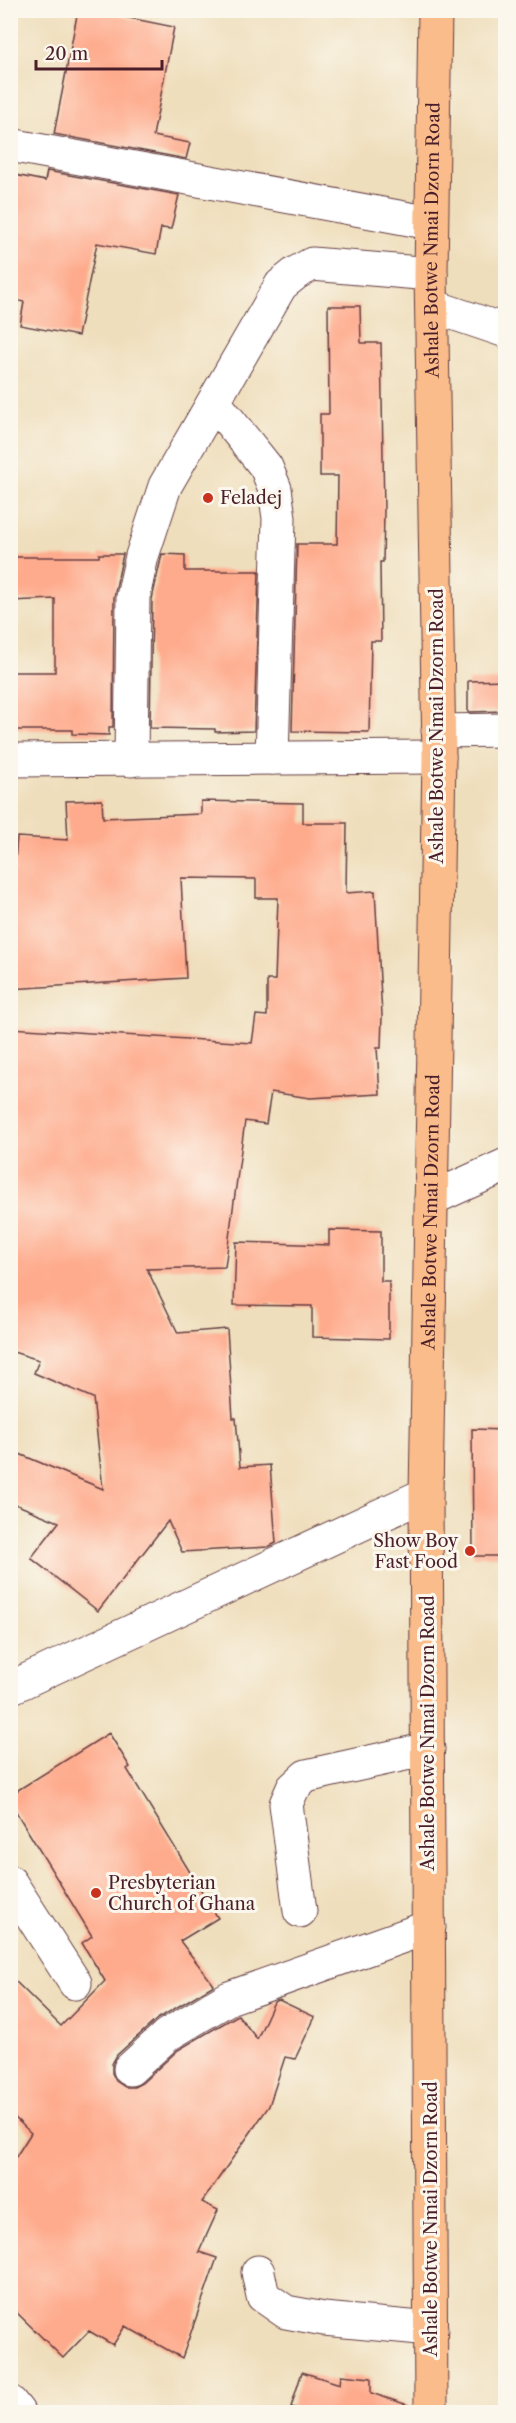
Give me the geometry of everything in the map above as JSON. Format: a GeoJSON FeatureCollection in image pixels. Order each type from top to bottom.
{"type":"FeatureCollection","features":[{"type":"Feature","properties":{"kind":"main road","name":"Ashale Botwe Nmai Dzorn Road"},"geometry":{"type":"LineString","coordinates":[[431,2412],[426,1494],[439,744],[431,223],[435,10]]}},
{"type":"Feature","properties":{"kind":"street"},"geometry":{"type":"LineString","coordinates":[[10,145],[431,223]]}},
{"type":"Feature","properties":{"kind":"street"},"geometry":{"type":"LineString","coordinates":[[131,760],[133,597],[142,556],[165,486],[281,285],[312,264],[432,290],[506,331]]}},
{"type":"Feature","properties":{"kind":"street"},"geometry":{"type":"LineString","coordinates":[[214,402],[266,467],[275,489],[279,518],[272,758]]}},
{"type":"Feature","properties":{"kind":"street"},"geometry":{"type":"LineString","coordinates":[[10,760],[272,758],[439,744],[506,730]]}},
{"type":"Feature","properties":{"kind":"street"},"geometry":{"type":"LineString","coordinates":[[431,1199],[506,1165]]}},
{"type":"Feature","properties":{"kind":"street"},"geometry":{"type":"LineString","coordinates":[[10,1688],[426,1494]]}},
{"type":"Feature","properties":{"kind":"street"},"geometry":{"type":"LineString","coordinates":[[300,1911],[286,1804],[292,1788],[306,1776],[428,1749]]}},
{"type":"Feature","properties":{"kind":"street"},"geometry":{"type":"LineString","coordinates":[[10,1882],[75,1983]]}},
{"type":"Feature","properties":{"kind":"street"},"geometry":{"type":"LineString","coordinates":[[130,2069],[167,2035],[229,1998],[429,1927]]}},
{"type":"Feature","properties":{"kind":"street"},"geometry":{"type":"LineString","coordinates":[[258,2272],[263,2296],[286,2312],[324,2319],[431,2329]]}},
{"type":"Feature","properties":{"kind":"street"},"geometry":{"type":"LineString","coordinates":[[10,2402],[18,2412]]}},
{"type":"Feature","properties":{"kind":"building"},"geometry":{"type":"Polygon","coordinates":[[[78,10],[90,10],[174,27],[153,136],[190,143],[186,159],[54,134],[78,10]]]}},
{"type":"Feature","properties":{"kind":"building"},"geometry":{"type":"Polygon","coordinates":[[[47,171],[179,195],[171,229],[161,228],[156,254],[97,243],[78,336],[20,325],[24,302],[10,299],[10,174],[45,181],[47,171]]]}},
{"type":"Feature","properties":{"kind":"building"},"geometry":{"type":"Polygon","coordinates":[[[328,306],[360,306],[361,343],[381,343],[384,511],[383,562],[380,562],[381,641],[371,641],[369,732],[292,731],[297,544],[337,544],[338,476],[320,476],[320,414],[329,414],[328,306]]]}},
{"type":"Feature","properties":{"kind":"building"},"geometry":{"type":"Polygon","coordinates":[[[99,554],[123,554],[114,597],[113,727],[109,727],[109,735],[72,734],[72,730],[10,730],[10,672],[55,672],[55,599],[10,601],[10,557],[99,557],[99,554]]]}},
{"type":"Feature","properties":{"kind":"building"},"geometry":{"type":"Polygon","coordinates":[[[162,554],[185,555],[185,571],[259,571],[254,731],[215,732],[215,729],[150,728],[152,599],[162,554]]]}},
{"type":"Feature","properties":{"kind":"building"},"geometry":{"type":"Polygon","coordinates":[[[506,680],[506,711],[468,712],[468,681],[506,680]]]}},
{"type":"Feature","properties":{"kind":"building"},"geometry":{"type":"Polygon","coordinates":[[[102,800],[103,818],[201,814],[201,801],[303,803],[303,823],[347,823],[346,893],[375,891],[382,1015],[381,1048],[377,1048],[380,1094],[310,1098],[271,1092],[266,1124],[245,1121],[225,1267],[147,1269],[178,1333],[227,1329],[233,1418],[236,1418],[240,1467],[270,1465],[276,1543],[268,1547],[182,1552],[168,1521],[98,1611],[31,1558],[59,1522],[10,1502],[10,1450],[103,1489],[93,1398],[34,1373],[39,1360],[10,1351],[10,1028],[252,1043],[256,1015],[267,1016],[267,980],[275,980],[278,898],[256,898],[256,879],[181,878],[186,978],[10,989],[10,872],[14,873],[17,837],[68,840],[66,801],[102,800]]]}},
{"type":"Feature","properties":{"kind":"building"},"geometry":{"type":"Polygon","coordinates":[[[329,1230],[381,1231],[381,1281],[389,1281],[389,1339],[312,1337],[312,1306],[234,1305],[236,1242],[329,1245],[329,1230]]]}},
{"type":"Feature","properties":{"kind":"building"},"geometry":{"type":"Polygon","coordinates":[[[472,1429],[506,1430],[506,1556],[473,1556],[472,1429]]]}},
{"type":"Feature","properties":{"kind":"building"},"geometry":{"type":"Polygon","coordinates":[[[109,1733],[130,1767],[127,1769],[218,1918],[180,1941],[214,1985],[157,2019],[117,2055],[112,2064],[112,2073],[116,2081],[125,2087],[134,2087],[142,2083],[178,2050],[238,2015],[257,2039],[274,2002],[279,2000],[315,2017],[295,2059],[285,2057],[269,2106],[202,2202],[218,2210],[199,2252],[217,2258],[182,2358],[125,2326],[113,2345],[89,2331],[63,2358],[10,2306],[10,2166],[31,2133],[10,2113],[10,1976],[61,2026],[105,1981],[82,1943],[92,1936],[10,1802],[10,1795],[109,1733]]]}},
{"type":"Feature","properties":{"kind":"building"},"geometry":{"type":"Polygon","coordinates":[[[302,2372],[340,2384],[341,2375],[371,2378],[371,2393],[408,2405],[407,2412],[309,2412],[291,2407],[302,2372]]]}},
{"type":"Feature","properties":{"kind":"place","name":"Feladej"},"geometry":{"type":"Point","coordinates":[208,498]}},
{"type":"Feature","properties":{"kind":"place","name":"Show Boy Fast Food"},"geometry":{"type":"Point","coordinates":[470,1551]}},
{"type":"Feature","properties":{"kind":"place","name":"Presbyterian Church of Ghana"},"geometry":{"type":"Point","coordinates":[96,1893]}}]}
